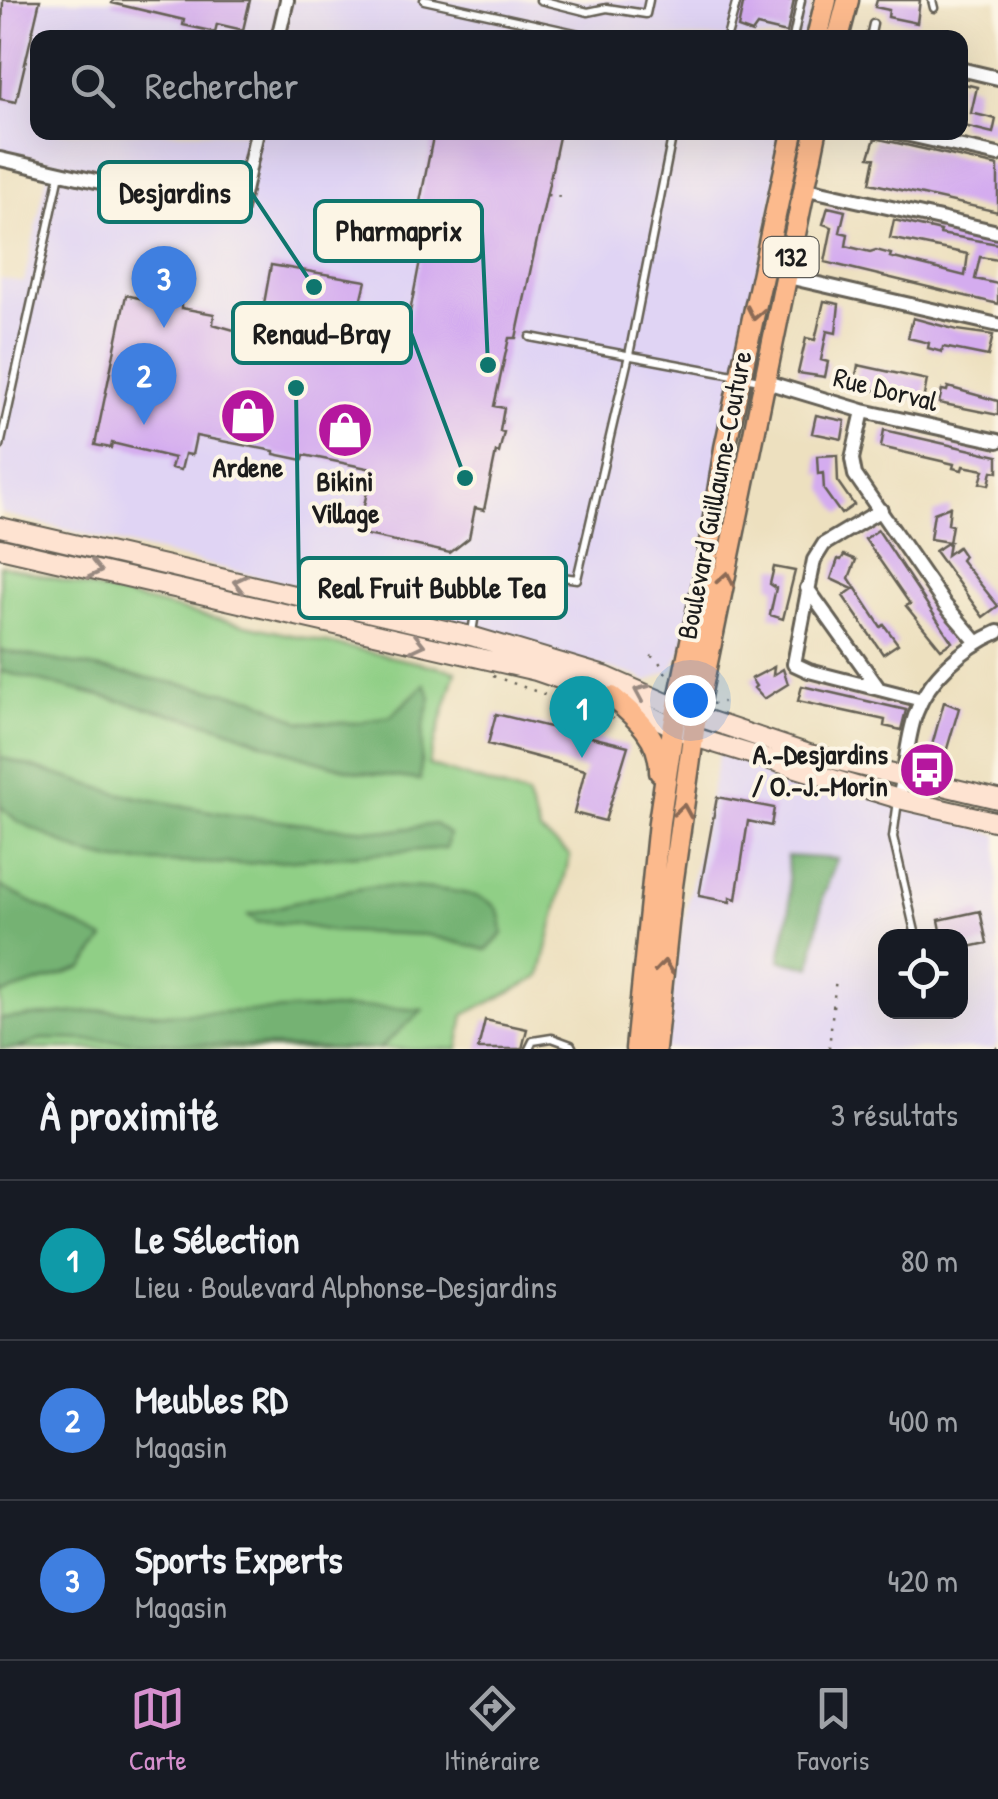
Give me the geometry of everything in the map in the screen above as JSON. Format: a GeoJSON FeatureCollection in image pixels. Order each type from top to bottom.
{"type":"FeatureCollection","features":[{"type":"Feature","properties":{"kind":"main road"},"geometry":{"type":"LineString","coordinates":[[818,30],[826,0]]}},
{"type":"Feature","properties":{"kind":"main road"},"geometry":{"type":"LineString","coordinates":[[840,30],[848,0]]}},
{"type":"Feature","properties":{"kind":"main road","name":"Boulevard Guillaume-Couture"},"geometry":{"type":"LineString","coordinates":[[655,1049],[690,719],[742,376],[791,140]]}},
{"type":"Feature","properties":{"kind":"main road","name":"Boulevard Guillaume-Couture"},"geometry":{"type":"LineString","coordinates":[[636,1049],[660,822],[720,613],[763,381],[814,140]]}},
{"type":"Feature","properties":{"kind":"main road"},"geometry":{"type":"LineString","coordinates":[[0,527],[471,636],[606,676],[690,719],[899,799],[998,822]]}},
{"type":"Feature","properties":{"kind":"main road"},"geometry":{"type":"LineString","coordinates":[[0,548],[536,671],[612,698],[810,754],[998,799]]}},
{"type":"Feature","properties":{"kind":"main road"},"geometry":{"type":"LineString","coordinates":[[612,698],[642,725],[657,747],[660,822]]}},
{"type":"Feature","properties":{"kind":"street"},"geometry":{"type":"LineString","coordinates":[[280,30],[287,0]]}},
{"type":"Feature","properties":{"kind":"street"},"geometry":{"type":"LineString","coordinates":[[968,71],[998,77]]}},
{"type":"Feature","properties":{"kind":"street"},"geometry":{"type":"LineString","coordinates":[[0,159],[239,214],[256,140]]}},
{"type":"Feature","properties":{"kind":"street"},"geometry":{"type":"LineString","coordinates":[[931,140],[998,155]]}},
{"type":"Feature","properties":{"kind":"street"},"geometry":{"type":"LineString","coordinates":[[803,188],[998,232]]}},
{"type":"Feature","properties":{"kind":"street"},"geometry":{"type":"LineString","coordinates":[[788,277],[998,325]]}},
{"type":"Feature","properties":{"kind":"street","name":"Rue Dorval"},"geometry":{"type":"LineString","coordinates":[[763,381],[863,411],[998,442]]}},
{"type":"Feature","properties":{"kind":"street"},"geometry":{"type":"LineString","coordinates":[[863,411],[852,459],[855,475],[976,642]]}},
{"type":"Feature","properties":{"kind":"street"},"geometry":{"type":"LineString","coordinates":[[881,510],[824,544],[814,560],[794,664],[922,700]]}},
{"type":"Feature","properties":{"kind":"street"},"geometry":{"type":"LineString","coordinates":[[807,588],[877,686]]}},
{"type":"Feature","properties":{"kind":"street"},"geometry":{"type":"LineString","coordinates":[[899,799],[914,716],[922,700],[948,664],[976,642],[998,632]]}},
{"type":"Feature","properties":{"kind":"lane"},"geometry":{"type":"LineString","coordinates":[[424,0],[561,30]]}},
{"type":"Feature","properties":{"kind":"lane"},"geometry":{"type":"LineString","coordinates":[[540,0],[588,12],[607,8],[646,14],[649,0]]}},
{"type":"Feature","properties":{"kind":"lane"},"geometry":{"type":"LineString","coordinates":[[728,30],[736,0]]}},
{"type":"Feature","properties":{"kind":"lane"},"geometry":{"type":"LineString","coordinates":[[795,30],[801,0]]}},
{"type":"Feature","properties":{"kind":"lane"},"geometry":{"type":"LineString","coordinates":[[872,30],[873,24]]}},
{"type":"Feature","properties":{"kind":"lane"},"geometry":{"type":"LineString","coordinates":[[470,656],[482,566],[577,579],[671,140]]}},
{"type":"Feature","properties":{"kind":"lane"},"geometry":{"type":"LineString","coordinates":[[0,446],[60,173]]}},
{"type":"Feature","properties":{"kind":"lane"},"geometry":{"type":"LineString","coordinates":[[530,338],[763,381]]}},
{"type":"Feature","properties":{"kind":"lane"},"geometry":{"type":"LineString","coordinates":[[899,799],[893,838],[914,929]]}},
{"type":"Feature","properties":{"kind":"lane"},"geometry":{"type":"LineString","coordinates":[[529,1049],[533,1041],[552,1038],[573,1049]]}},
{"type":"Feature","properties":{"kind":"path"},"geometry":{"type":"LineString","coordinates":[[547,195],[561,198]]}},
{"type":"Feature","properties":{"kind":"path"},"geometry":{"type":"LineString","coordinates":[[651,656],[658,660],[671,684]]}},
{"type":"Feature","properties":{"kind":"path"},"geometry":{"type":"LineString","coordinates":[[490,675],[624,723]]}},
{"type":"Feature","properties":{"kind":"path"},"geometry":{"type":"LineString","coordinates":[[690,719],[723,702]]}},
{"type":"Feature","properties":{"kind":"path"},"geometry":{"type":"LineString","coordinates":[[828,1049],[836,977]]}},
{"type":"Feature","properties":{"kind":"shaded area"},"geometry":{"type":"Polygon","coordinates":[[[0,0],[812,0],[806,30],[30,30],[30,140],[785,140],[684,645],[672,669],[647,682],[459,626],[0,513],[0,278],[24,282],[50,162],[0,150],[0,0]]]}},
{"type":"Feature","properties":{"kind":"shaded area"},"geometry":{"type":"Polygon","coordinates":[[[719,753],[998,835],[998,1042],[994,1049],[664,1049],[679,945],[719,753]]]}},
{"type":"Feature","properties":{"kind":"green space"},"geometry":{"type":"Polygon","coordinates":[[[0,565],[213,618],[456,671],[428,765],[527,796],[540,832],[570,855],[540,977],[464,1015],[458,1049],[0,1049],[0,565]]]}},
{"type":"Feature","properties":{"kind":"green space"},"geometry":{"type":"Polygon","coordinates":[[[0,650],[254,698],[301,722],[356,723],[391,716],[425,684],[431,698],[423,728],[420,780],[357,772],[216,725],[0,671],[0,650]]]}},
{"type":"Feature","properties":{"kind":"green space"},"geometry":{"type":"Polygon","coordinates":[[[0,757],[117,793],[225,814],[389,831],[435,824],[449,834],[446,848],[242,864],[118,861],[83,853],[16,820],[0,806],[0,757]]]}},
{"type":"Feature","properties":{"kind":"green space"},"geometry":{"type":"Polygon","coordinates":[[[787,856],[837,859],[823,897],[811,967],[780,960],[790,908],[787,856]]]}},
{"type":"Feature","properties":{"kind":"green space"},"geometry":{"type":"Polygon","coordinates":[[[0,886],[104,939],[83,968],[0,995],[0,886]]]}},
{"type":"Feature","properties":{"kind":"green space"},"geometry":{"type":"Polygon","coordinates":[[[374,886],[477,896],[498,910],[503,934],[487,950],[427,935],[330,931],[257,922],[248,915],[374,886]]]}},
{"type":"Feature","properties":{"kind":"green space"},"geometry":{"type":"Polygon","coordinates":[[[376,1007],[423,1010],[379,1049],[41,1039],[17,1049],[0,1049],[0,1019],[106,1010],[167,1014],[376,1007]]]}},
{"type":"Feature","properties":{"kind":"building"},"geometry":{"type":"Polygon","coordinates":[[[3,0],[40,0],[16,102],[0,99],[3,0]]]}},
{"type":"Feature","properties":{"kind":"building"},"geometry":{"type":"Polygon","coordinates":[[[250,0],[243,30],[217,24],[216,30],[206,30],[183,25],[184,20],[112,3],[250,0]]]}},
{"type":"Feature","properties":{"kind":"building"},"geometry":{"type":"Polygon","coordinates":[[[744,0],[794,0],[788,30],[738,28],[744,0]]]}},
{"type":"Feature","properties":{"kind":"building"},"geometry":{"type":"Polygon","coordinates":[[[877,0],[920,0],[917,23],[888,17],[889,10],[875,7],[877,0]]]}},
{"type":"Feature","properties":{"kind":"building"},"geometry":{"type":"Polygon","coordinates":[[[968,85],[977,87],[971,113],[996,119],[993,133],[968,127],[968,85]]]}},
{"type":"Feature","properties":{"kind":"building"},"geometry":{"type":"Polygon","coordinates":[[[432,140],[558,140],[516,338],[509,338],[494,406],[504,408],[499,453],[496,452],[484,510],[475,508],[469,538],[450,553],[358,533],[372,469],[304,455],[303,460],[196,436],[192,455],[185,454],[181,470],[171,468],[174,458],[112,443],[111,448],[95,445],[126,295],[160,303],[161,299],[181,308],[214,314],[213,324],[258,337],[271,265],[366,281],[349,353],[400,364],[428,219],[417,217],[432,140]]]}},
{"type":"Feature","properties":{"kind":"building"},"geometry":{"type":"Polygon","coordinates":[[[874,140],[884,140],[998,166],[998,212],[870,183],[875,158],[869,157],[874,140]]]}},
{"type":"Feature","properties":{"kind":"building"},"geometry":{"type":"Polygon","coordinates":[[[828,207],[845,211],[840,232],[848,234],[846,246],[876,250],[965,276],[968,254],[890,238],[894,220],[941,231],[940,234],[998,244],[998,260],[980,257],[975,279],[998,284],[998,304],[825,262],[832,227],[823,224],[828,207]]]}},
{"type":"Feature","properties":{"kind":"building"},"geometry":{"type":"Polygon","coordinates":[[[824,301],[839,304],[836,333],[827,331],[821,360],[828,362],[825,377],[798,373],[806,338],[815,340],[824,301]]]}},
{"type":"Feature","properties":{"kind":"building"},"geometry":{"type":"Polygon","coordinates":[[[913,318],[993,335],[988,356],[943,347],[942,352],[928,348],[929,343],[908,338],[913,318]]]}},
{"type":"Feature","properties":{"kind":"building"},"geometry":{"type":"Polygon","coordinates":[[[858,365],[927,380],[923,401],[860,387],[861,382],[855,381],[858,365]]]}},
{"type":"Feature","properties":{"kind":"building"},"geometry":{"type":"Polygon","coordinates":[[[948,387],[998,401],[998,415],[939,403],[942,390],[947,391],[948,387]]]}},
{"type":"Feature","properties":{"kind":"building"},"geometry":{"type":"Polygon","coordinates":[[[816,415],[845,421],[842,439],[812,433],[816,415]]]}},
{"type":"Feature","properties":{"kind":"building"},"geometry":{"type":"Polygon","coordinates":[[[884,430],[998,456],[998,472],[992,471],[989,485],[980,483],[984,470],[953,468],[954,464],[881,447],[884,430]]]}},
{"type":"Feature","properties":{"kind":"building"},"geometry":{"type":"Polygon","coordinates":[[[837,455],[838,482],[854,505],[841,514],[824,490],[823,473],[818,474],[817,456],[837,455]]]}},
{"type":"Feature","properties":{"kind":"building"},"geometry":{"type":"Polygon","coordinates":[[[950,507],[948,524],[952,525],[947,555],[958,547],[964,556],[961,560],[998,606],[983,617],[935,551],[949,542],[930,539],[934,513],[950,507]]]}},
{"type":"Feature","properties":{"kind":"building"},"geometry":{"type":"Polygon","coordinates":[[[878,530],[952,642],[941,649],[906,606],[910,604],[865,539],[878,530]]]}},
{"type":"Feature","properties":{"kind":"building"},"geometry":{"type":"Polygon","coordinates":[[[844,555],[856,560],[849,578],[881,627],[884,625],[898,644],[883,654],[843,596],[853,589],[831,579],[838,559],[844,555]]]}},
{"type":"Feature","properties":{"kind":"building"},"geometry":{"type":"Polygon","coordinates":[[[774,567],[795,571],[783,619],[770,615],[776,588],[770,584],[774,567]]]}},
{"type":"Feature","properties":{"kind":"building"},"geometry":{"type":"Polygon","coordinates":[[[774,667],[773,675],[783,669],[788,684],[764,699],[751,679],[774,667]]]}},
{"type":"Feature","properties":{"kind":"building"},"geometry":{"type":"Polygon","coordinates":[[[802,686],[906,710],[901,730],[884,726],[885,720],[798,701],[802,686]]]}},
{"type":"Feature","properties":{"kind":"building"},"geometry":{"type":"Polygon","coordinates":[[[944,702],[959,708],[944,759],[929,756],[944,702]]]}},
{"type":"Feature","properties":{"kind":"building"},"geometry":{"type":"Polygon","coordinates":[[[496,714],[628,746],[605,821],[574,813],[585,770],[488,744],[496,714]]]}},
{"type":"Feature","properties":{"kind":"building"},"geometry":{"type":"Polygon","coordinates":[[[717,797],[774,808],[771,826],[748,821],[736,899],[730,897],[730,902],[699,896],[717,797]]]}},
{"type":"Feature","properties":{"kind":"building"},"geometry":{"type":"Polygon","coordinates":[[[980,911],[987,943],[968,947],[968,929],[941,929],[939,920],[980,911]]]}},
{"type":"Feature","properties":{"kind":"building"},"geometry":{"type":"Polygon","coordinates":[[[485,1020],[527,1029],[522,1049],[478,1049],[485,1020]]]}},
{"type":"Feature","properties":{"kind":"place","name":"Desjardins"},"geometry":{"type":"Point","coordinates":[314,287]}},
{"type":"Feature","properties":{"kind":"place","name":"Sports Experts"},"geometry":{"type":"Point","coordinates":[164,328]}},
{"type":"Feature","properties":{"kind":"place","name":"Pharmaprix"},"geometry":{"type":"Point","coordinates":[488,365]}},
{"type":"Feature","properties":{"kind":"place","name":"Real Fruit Bubble Tea"},"geometry":{"type":"Point","coordinates":[296,388]}},
{"type":"Feature","properties":{"kind":"place","name":"Ardene"},"geometry":{"type":"Point","coordinates":[248,416]}},
{"type":"Feature","properties":{"kind":"place","name":"Meubles RD"},"geometry":{"type":"Point","coordinates":[144,425]}},
{"type":"Feature","properties":{"kind":"place","name":"Bikini Village"},"geometry":{"type":"Point","coordinates":[345,430]}},
{"type":"Feature","properties":{"kind":"place","name":"Renaud-Bray"},"geometry":{"type":"Point","coordinates":[465,478]}},
{"type":"Feature","properties":{"kind":"place","name":"Le Sélection"},"geometry":{"type":"Point","coordinates":[582,758]}},
{"type":"Feature","properties":{"kind":"place","name":"A.-Desjardins / O.-J.-Morin"},"geometry":{"type":"Point","coordinates":[927,770]}}]}
